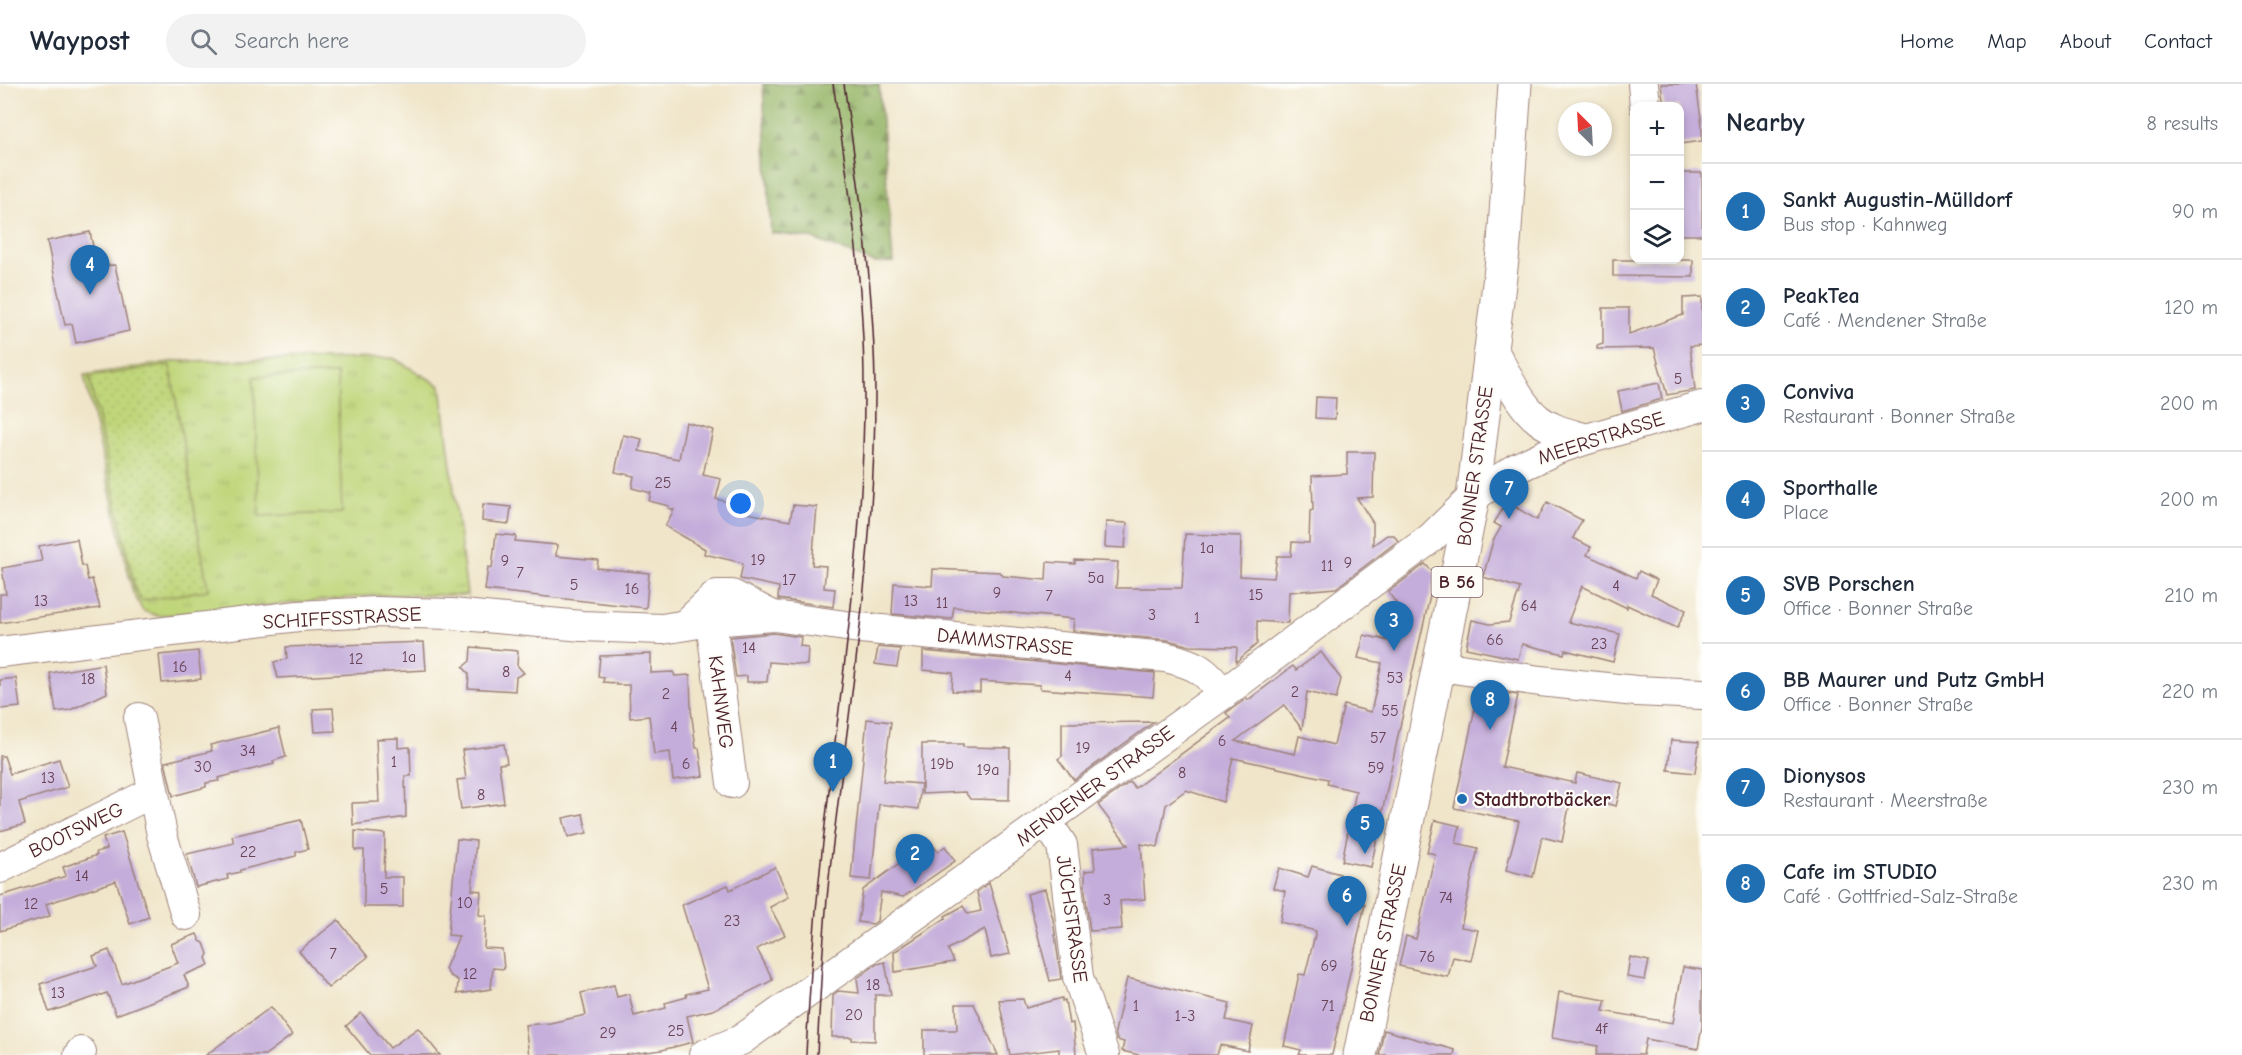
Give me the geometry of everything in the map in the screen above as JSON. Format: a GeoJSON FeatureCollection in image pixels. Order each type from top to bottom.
{"type":"FeatureCollection","features":[{"type":"Feature","properties":{"kind":"main road","name":"BONNER STRASSE"},"geometry":{"type":"LineString","coordinates":[[1360,1055],[1473,497],[1504,243],[1515,84]]}},
{"type":"Feature","properties":{"kind":"street"},"geometry":{"type":"LineString","coordinates":[[1643,84],[1645,102]]}},
{"type":"Feature","properties":{"kind":"street"},"geometry":{"type":"LineString","coordinates":[[1491,346],[1525,405],[1539,420],[1559,431],[1587,438]]}},
{"type":"Feature","properties":{"kind":"street","name":"MEERSTRASSE"},"geometry":{"type":"LineString","coordinates":[[1473,497],[1515,469],[1557,449],[1587,438],[1702,406]]}},
{"type":"Feature","properties":{"kind":"street","name":"MENDENER STRASSE"},"geometry":{"type":"LineString","coordinates":[[704,1055],[746,1047],[1046,820],[1223,694],[1431,538],[1473,497]]}},
{"type":"Feature","properties":{"kind":"street","name":"SCHIFFSSTRASSE"},"geometry":{"type":"LineString","coordinates":[[0,652],[298,616],[376,612],[453,614],[594,626],[662,629],[704,614]]}},
{"type":"Feature","properties":{"kind":"street","name":"DAMMSTRASSE"},"geometry":{"type":"LineString","coordinates":[[704,614],[774,616],[849,627],[1165,657],[1190,663],[1209,675],[1223,694]]}},
{"type":"Feature","properties":{"kind":"street","name":"KAHNWEG"},"geometry":{"type":"LineString","coordinates":[[704,614],[732,783]]}},
{"type":"Feature","properties":{"kind":"street"},"geometry":{"type":"LineString","coordinates":[[1440,666],[1540,681],[1636,691],[1702,694]]}},
{"type":"Feature","properties":{"kind":"street"},"geometry":{"type":"LineString","coordinates":[[139,718],[162,835],[186,915]]}},
{"type":"Feature","properties":{"kind":"street","name":"BOOTSWEG"},"geometry":{"type":"LineString","coordinates":[[0,868],[153,792]]}},
{"type":"Feature","properties":{"kind":"street","name":"JÜCHSTRASSE"},"geometry":{"type":"LineString","coordinates":[[1046,820],[1062,845],[1078,977],[1104,1055]]}},
{"type":"Feature","properties":{"kind":"green space"},"geometry":{"type":"Polygon","coordinates":[[[763,84],[879,84],[893,262],[875,263],[811,238],[771,233],[763,84]]]}},
{"type":"Feature","properties":{"kind":"green space"},"geometry":{"type":"Polygon","coordinates":[[[393,358],[441,386],[467,595],[379,595],[158,616],[143,611],[133,593],[84,375],[177,361],[393,358]]]}},
{"type":"Feature","properties":{"kind":"green space"},"geometry":{"type":"Polygon","coordinates":[[[170,365],[208,590],[141,601],[135,589],[89,377],[170,365]]]}},
{"type":"Feature","properties":{"kind":"green space"},"geometry":{"type":"Polygon","coordinates":[[[337,374],[342,513],[259,516],[254,377],[337,374]]]}},
{"type":"Feature","properties":{"kind":"building"},"geometry":{"type":"Polygon","coordinates":[[[1661,84],[1696,84],[1702,141],[1684,143],[1684,102],[1663,102],[1661,84]]]}},
{"type":"Feature","properties":{"kind":"building"},"geometry":{"type":"Polygon","coordinates":[[[1684,173],[1702,173],[1702,235],[1684,235],[1684,173]]]}},
{"type":"Feature","properties":{"kind":"building"},"geometry":{"type":"Polygon","coordinates":[[[90,232],[97,266],[115,265],[129,331],[76,343],[72,324],[65,325],[47,241],[90,232]]]}},
{"type":"Feature","properties":{"kind":"building"},"geometry":{"type":"Polygon","coordinates":[[[1613,260],[1630,260],[1630,264],[1684,264],[1684,260],[1693,260],[1693,277],[1613,276],[1613,260]]]}},
{"type":"Feature","properties":{"kind":"building"},"geometry":{"type":"Polygon","coordinates":[[[1702,297],[1702,345],[1690,346],[1695,390],[1667,395],[1654,348],[1597,349],[1597,346],[1603,344],[1603,308],[1629,308],[1629,334],[1683,315],[1683,298],[1702,297]]]}},
{"type":"Feature","properties":{"kind":"building"},"geometry":{"type":"Polygon","coordinates":[[[1659,383],[1662,399],[1622,411],[1618,391],[1659,383]]]}},
{"type":"Feature","properties":{"kind":"building"},"geometry":{"type":"Polygon","coordinates":[[[1316,397],[1336,398],[1335,419],[1315,418],[1316,397]]]}},
{"type":"Feature","properties":{"kind":"building"},"geometry":{"type":"Polygon","coordinates":[[[686,422],[713,430],[703,475],[721,479],[716,499],[732,503],[730,510],[790,521],[793,505],[817,507],[812,565],[826,566],[824,588],[835,589],[833,607],[778,599],[779,587],[740,579],[743,563],[704,554],[705,549],[665,526],[674,510],[668,508],[669,506],[649,501],[651,493],[632,488],[634,476],[615,472],[623,435],[642,439],[639,451],[679,459],[686,422]]]}},
{"type":"Feature","properties":{"kind":"building"},"geometry":{"type":"Polygon","coordinates":[[[1347,452],[1374,452],[1373,497],[1357,498],[1373,523],[1373,545],[1387,535],[1394,535],[1398,541],[1336,588],[1289,592],[1288,623],[1257,621],[1257,644],[1236,662],[1237,647],[1190,646],[1167,640],[1073,631],[1074,619],[954,607],[952,619],[892,614],[894,583],[932,586],[933,569],[1000,572],[1003,576],[1046,580],[1047,562],[1075,564],[1075,560],[1118,562],[1116,588],[1182,588],[1185,534],[1241,536],[1240,576],[1274,578],[1277,556],[1291,556],[1292,542],[1309,543],[1310,511],[1313,510],[1312,476],[1347,474],[1347,452]]]}},
{"type":"Feature","properties":{"kind":"building"},"geometry":{"type":"Polygon","coordinates":[[[1507,502],[1537,520],[1547,502],[1582,520],[1573,538],[1591,547],[1587,555],[1636,578],[1639,571],[1657,580],[1651,594],[1686,610],[1677,628],[1627,605],[1627,608],[1582,586],[1568,622],[1620,634],[1613,662],[1565,650],[1564,654],[1522,644],[1518,659],[1466,648],[1472,620],[1490,624],[1509,622],[1520,588],[1483,577],[1493,541],[1501,527],[1494,523],[1507,502]]]}},
{"type":"Feature","properties":{"kind":"building"},"geometry":{"type":"Polygon","coordinates":[[[483,504],[511,507],[509,524],[482,521],[483,504]]]}},
{"type":"Feature","properties":{"kind":"building"},"geometry":{"type":"Polygon","coordinates":[[[1106,522],[1127,523],[1125,548],[1105,547],[1106,522]]]}},
{"type":"Feature","properties":{"kind":"building"},"geometry":{"type":"Polygon","coordinates":[[[496,534],[516,536],[515,541],[557,545],[556,556],[598,560],[597,568],[649,573],[646,608],[485,590],[488,567],[492,568],[496,534]]]}},
{"type":"Feature","properties":{"kind":"building"},"geometry":{"type":"Polygon","coordinates":[[[77,539],[82,566],[85,566],[88,580],[92,579],[100,608],[0,623],[0,594],[6,594],[2,568],[42,561],[39,546],[77,539]]]}},
{"type":"Feature","properties":{"kind":"building"},"geometry":{"type":"Polygon","coordinates":[[[1425,564],[1435,574],[1371,867],[1342,861],[1356,791],[1327,784],[1328,779],[1233,758],[1223,802],[1186,790],[1166,805],[1158,847],[1141,844],[1145,899],[1120,901],[1122,929],[1090,931],[1085,871],[1095,870],[1093,848],[1128,845],[1098,805],[1130,782],[1135,788],[1230,718],[1226,713],[1247,698],[1248,700],[1293,666],[1296,670],[1321,652],[1341,679],[1336,699],[1307,692],[1302,729],[1284,705],[1235,741],[1295,754],[1299,736],[1334,745],[1344,705],[1371,712],[1382,663],[1358,658],[1364,635],[1398,643],[1405,615],[1388,592],[1425,564]]]}},
{"type":"Feature","properties":{"kind":"building"},"geometry":{"type":"Polygon","coordinates":[[[773,633],[801,637],[800,646],[808,647],[807,665],[769,662],[767,682],[747,682],[747,676],[736,677],[730,637],[773,633]]]}},
{"type":"Feature","properties":{"kind":"building"},"geometry":{"type":"Polygon","coordinates":[[[424,642],[426,670],[278,678],[274,662],[287,659],[286,647],[424,642]]]}},
{"type":"Feature","properties":{"kind":"building"},"geometry":{"type":"Polygon","coordinates":[[[471,647],[518,651],[517,665],[524,673],[516,677],[515,691],[468,688],[469,674],[463,667],[470,661],[471,647]]]}},
{"type":"Feature","properties":{"kind":"building"},"geometry":{"type":"Polygon","coordinates":[[[878,647],[900,649],[897,667],[875,664],[878,647]]]}},
{"type":"Feature","properties":{"kind":"building"},"geometry":{"type":"Polygon","coordinates":[[[198,651],[201,679],[162,683],[159,655],[198,651]]]}},
{"type":"Feature","properties":{"kind":"building"},"geometry":{"type":"Polygon","coordinates":[[[923,651],[1155,673],[1153,697],[1040,689],[1040,685],[980,681],[980,692],[952,691],[953,673],[923,670],[923,651]]]}},
{"type":"Feature","properties":{"kind":"building"},"geometry":{"type":"Polygon","coordinates":[[[651,654],[651,673],[673,672],[675,676],[690,675],[691,710],[696,748],[699,748],[703,776],[673,780],[670,752],[654,754],[649,716],[630,718],[629,685],[603,682],[604,678],[598,677],[600,656],[651,654]]]}},
{"type":"Feature","properties":{"kind":"building"},"geometry":{"type":"Polygon","coordinates":[[[103,664],[107,693],[70,710],[56,712],[50,673],[103,664]]]}},
{"type":"Feature","properties":{"kind":"building"},"geometry":{"type":"Polygon","coordinates":[[[16,678],[20,707],[0,709],[0,680],[16,678]]]}},
{"type":"Feature","properties":{"kind":"building"},"geometry":{"type":"Polygon","coordinates":[[[1479,689],[1518,695],[1502,767],[1575,783],[1577,773],[1622,783],[1616,806],[1579,797],[1577,803],[1570,802],[1562,842],[1542,837],[1533,877],[1506,870],[1519,821],[1454,808],[1479,689]]]}},
{"type":"Feature","properties":{"kind":"building"},"geometry":{"type":"Polygon","coordinates":[[[333,708],[335,731],[315,732],[313,709],[333,708]]]}},
{"type":"Feature","properties":{"kind":"building"},"geometry":{"type":"Polygon","coordinates":[[[867,719],[891,722],[883,781],[921,784],[918,809],[879,804],[871,880],[851,878],[867,719]]]}},
{"type":"Feature","properties":{"kind":"building"},"geometry":{"type":"Polygon","coordinates":[[[1154,722],[1074,780],[1058,759],[1062,756],[1062,723],[1154,722]]]}},
{"type":"Feature","properties":{"kind":"building"},"geometry":{"type":"Polygon","coordinates":[[[279,728],[286,757],[273,761],[274,764],[218,778],[219,781],[206,783],[206,787],[173,796],[165,762],[212,751],[210,745],[279,728]]]}},
{"type":"Feature","properties":{"kind":"building"},"geometry":{"type":"Polygon","coordinates":[[[398,738],[398,748],[410,747],[411,776],[405,776],[406,817],[353,825],[352,803],[379,802],[376,739],[398,738]]]}},
{"type":"Feature","properties":{"kind":"building"},"geometry":{"type":"Polygon","coordinates":[[[1671,740],[1699,742],[1695,773],[1668,770],[1671,740]]]}},
{"type":"Feature","properties":{"kind":"building"},"geometry":{"type":"Polygon","coordinates":[[[504,744],[507,763],[499,764],[504,803],[461,809],[457,780],[466,779],[462,750],[504,744]]]}},
{"type":"Feature","properties":{"kind":"building"},"geometry":{"type":"Polygon","coordinates":[[[922,744],[963,744],[963,747],[1010,748],[1009,800],[970,799],[965,792],[922,794],[922,744]]]}},
{"type":"Feature","properties":{"kind":"building"},"geometry":{"type":"Polygon","coordinates":[[[0,756],[4,756],[10,774],[59,759],[68,787],[19,802],[25,824],[0,831],[0,756]]]}},
{"type":"Feature","properties":{"kind":"building"},"geometry":{"type":"Polygon","coordinates":[[[583,814],[587,833],[568,837],[563,818],[583,814]]]}},
{"type":"Feature","properties":{"kind":"building"},"geometry":{"type":"Polygon","coordinates":[[[301,820],[308,849],[296,852],[296,856],[240,870],[240,872],[227,875],[228,879],[196,887],[187,854],[234,843],[232,836],[301,820]]]}},
{"type":"Feature","properties":{"kind":"building"},"geometry":{"type":"Polygon","coordinates":[[[1435,820],[1460,826],[1456,843],[1478,848],[1461,927],[1478,930],[1471,961],[1453,957],[1448,977],[1399,966],[1406,936],[1416,939],[1435,854],[1427,852],[1435,820]]]}},
{"type":"Feature","properties":{"kind":"building"},"geometry":{"type":"Polygon","coordinates":[[[355,831],[385,834],[384,877],[403,877],[403,907],[364,907],[364,850],[355,850],[355,831]]]}},
{"type":"Feature","properties":{"kind":"building"},"geometry":{"type":"Polygon","coordinates":[[[122,832],[149,917],[130,924],[116,881],[46,904],[50,916],[0,931],[0,896],[66,876],[63,867],[97,855],[96,852],[107,849],[103,838],[122,832]]]}},
{"type":"Feature","properties":{"kind":"building"},"geometry":{"type":"Polygon","coordinates":[[[457,839],[476,841],[472,890],[481,891],[479,915],[486,916],[484,948],[502,949],[504,969],[493,968],[491,989],[457,994],[458,980],[450,976],[445,969],[459,936],[448,935],[457,839]]]}},
{"type":"Feature","properties":{"kind":"building"},"geometry":{"type":"Polygon","coordinates":[[[930,841],[938,852],[945,846],[955,861],[903,897],[881,892],[877,921],[873,924],[858,922],[863,890],[930,841]]]}},
{"type":"Feature","properties":{"kind":"building"},"geometry":{"type":"Polygon","coordinates":[[[1312,866],[1340,874],[1334,897],[1365,904],[1332,1055],[1299,1055],[1301,1050],[1284,1046],[1299,974],[1305,975],[1316,931],[1280,922],[1285,891],[1273,888],[1279,868],[1308,877],[1312,866]]]}},
{"type":"Feature","properties":{"kind":"building"},"geometry":{"type":"Polygon","coordinates":[[[775,867],[789,897],[770,907],[785,935],[757,949],[773,980],[713,1010],[687,1016],[693,1042],[662,1050],[624,1055],[529,1055],[525,1025],[550,1023],[586,1015],[581,993],[614,985],[617,997],[629,994],[634,1016],[666,1008],[665,1003],[687,997],[686,994],[708,989],[682,905],[728,885],[730,890],[775,867]]]}},
{"type":"Feature","properties":{"kind":"building"},"geometry":{"type":"Polygon","coordinates":[[[989,883],[1010,954],[991,958],[985,929],[948,949],[954,962],[895,972],[894,952],[963,906],[968,914],[981,911],[977,892],[989,883]]]}},
{"type":"Feature","properties":{"kind":"building"},"geometry":{"type":"Polygon","coordinates":[[[1045,889],[1053,919],[1061,979],[1050,981],[1027,894],[1045,889]]]}},
{"type":"Feature","properties":{"kind":"building"},"geometry":{"type":"Polygon","coordinates":[[[338,920],[368,957],[328,988],[299,951],[338,920]]]}},
{"type":"Feature","properties":{"kind":"building"},"geometry":{"type":"Polygon","coordinates":[[[197,934],[200,941],[204,943],[209,965],[184,975],[189,987],[116,1015],[107,993],[49,1012],[40,984],[97,966],[93,956],[109,950],[122,984],[178,963],[171,944],[197,934]]]}},
{"type":"Feature","properties":{"kind":"building"},"geometry":{"type":"Polygon","coordinates":[[[1630,957],[1649,961],[1645,980],[1627,977],[1630,957]]]}},
{"type":"Feature","properties":{"kind":"building"},"geometry":{"type":"Polygon","coordinates":[[[885,962],[891,995],[875,995],[875,1041],[852,1040],[852,1037],[832,1037],[833,995],[838,991],[859,993],[857,978],[877,964],[885,962]]]}},
{"type":"Feature","properties":{"kind":"building"},"geometry":{"type":"Polygon","coordinates":[[[1683,967],[1702,970],[1702,1026],[1698,1049],[1646,1039],[1643,1055],[1596,1055],[1598,1046],[1552,1038],[1559,992],[1606,1000],[1603,1011],[1673,1023],[1683,967]]]}},
{"type":"Feature","properties":{"kind":"building"},"geometry":{"type":"Polygon","coordinates":[[[1127,978],[1230,1003],[1226,1020],[1253,1026],[1248,1051],[1220,1045],[1217,1055],[1139,1055],[1122,1051],[1124,1042],[1117,1040],[1115,1032],[1127,978]]]}},
{"type":"Feature","properties":{"kind":"building"},"geometry":{"type":"Polygon","coordinates":[[[1062,998],[1062,1001],[1065,1000],[1069,1024],[1073,1023],[1076,1055],[1059,1055],[1059,1049],[1010,1055],[999,1000],[1023,999],[1026,1008],[1062,998]]]}},
{"type":"Feature","properties":{"kind":"building"},"geometry":{"type":"Polygon","coordinates":[[[956,1004],[974,1004],[998,1055],[924,1055],[924,1030],[957,1030],[956,1004]]]}},
{"type":"Feature","properties":{"kind":"building"},"geometry":{"type":"Polygon","coordinates":[[[271,1007],[292,1035],[265,1055],[206,1055],[271,1007]]]}},
{"type":"Feature","properties":{"kind":"building"},"geometry":{"type":"Polygon","coordinates":[[[361,1013],[390,1048],[418,1028],[440,1055],[370,1055],[346,1026],[361,1013]]]}},
{"type":"Feature","properties":{"kind":"building"},"geometry":{"type":"Polygon","coordinates":[[[1384,1030],[1455,1050],[1454,1055],[1379,1055],[1384,1030]]]}},
{"type":"Feature","properties":{"kind":"tram line"},"geometry":{"type":"LineString","coordinates":[[806,1055],[818,890],[858,539],[863,437],[863,348],[858,272],[850,196],[833,84]]}},
{"type":"Feature","properties":{"kind":"tram line"},"geometry":{"type":"LineString","coordinates":[[817,1055],[828,892],[866,574],[874,456],[874,357],[869,278],[844,84]]}},
{"type":"Feature","properties":{"kind":"place","name":"Sporthalle"},"geometry":{"type":"Point","coordinates":[90,295]}},
{"type":"Feature","properties":{"kind":"place","name":"Dionysos"},"geometry":{"type":"Point","coordinates":[1509,519]}},
{"type":"Feature","properties":{"kind":"place","name":"Conviva"},"geometry":{"type":"Point","coordinates":[1394,651]}},
{"type":"Feature","properties":{"kind":"place","name":"Cafe im STUDIO"},"geometry":{"type":"Point","coordinates":[1490,730]}},
{"type":"Feature","properties":{"kind":"place","name":"Sankt Augustin-Mülldorf"},"geometry":{"type":"Point","coordinates":[833,792]}},
{"type":"Feature","properties":{"kind":"place","name":"Stadtbrotbäcker"},"geometry":{"type":"Point","coordinates":[1462,799]}},
{"type":"Feature","properties":{"kind":"place","name":"SVB Porschen"},"geometry":{"type":"Point","coordinates":[1365,854]}},
{"type":"Feature","properties":{"kind":"place","name":"PeakTea"},"geometry":{"type":"Point","coordinates":[915,884]}},
{"type":"Feature","properties":{"kind":"place","name":"BB Maurer und Putz GmbH"},"geometry":{"type":"Point","coordinates":[1347,926]}}]}
